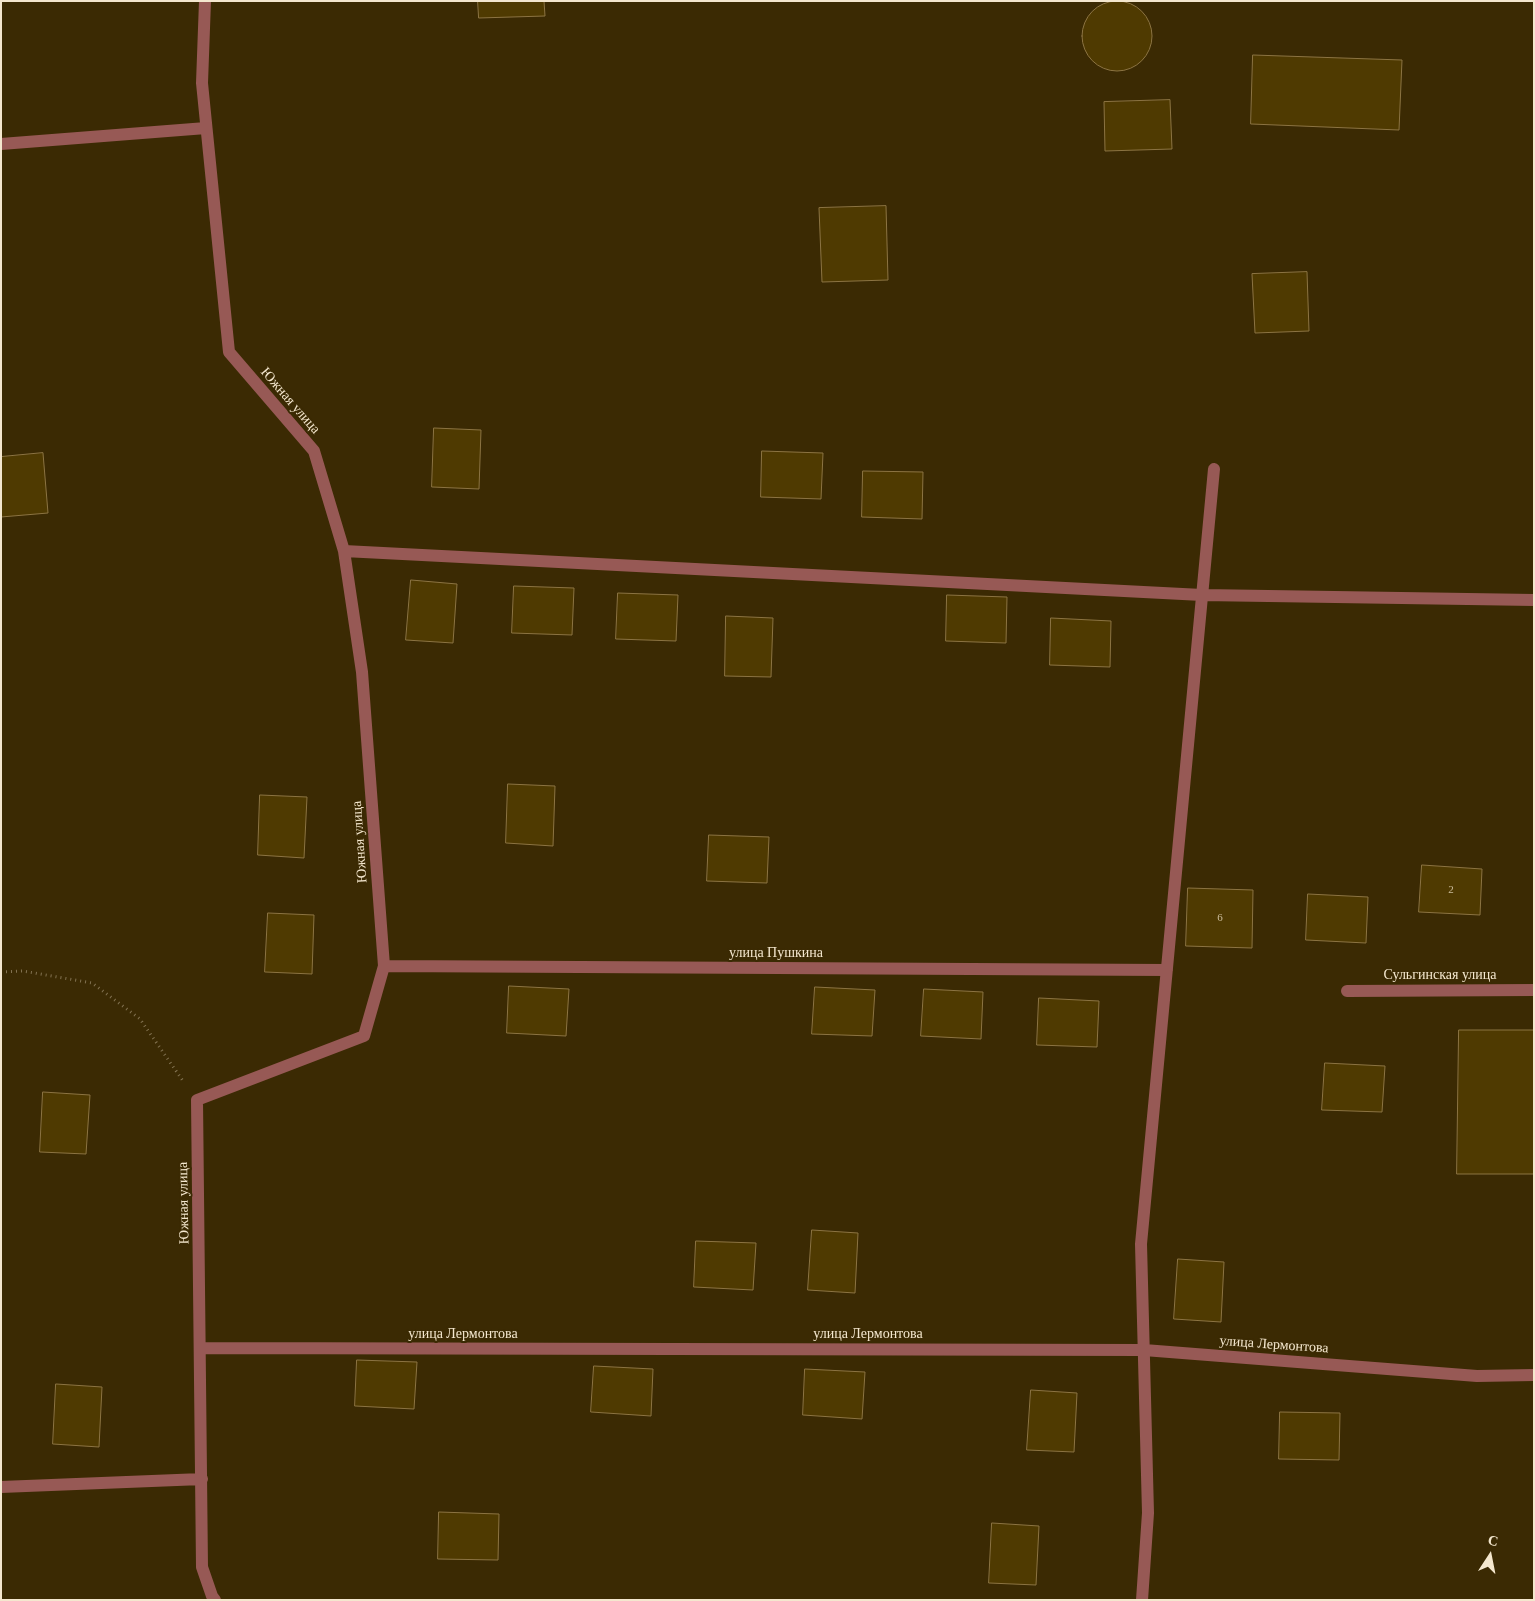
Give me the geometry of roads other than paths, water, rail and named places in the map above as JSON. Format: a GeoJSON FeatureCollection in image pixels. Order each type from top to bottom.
{"type":"FeatureCollection","features":[{"type":"Feature","properties":{"kind":"street","name":"Южная улица"},"geometry":{"type":"LineString","coordinates":[[205,1],[202,83],[229,352],[314,451],[344,551],[362,672],[384,966],[364,1036],[197,1100],[202,1567],[215,1600]]}},
{"type":"Feature","properties":{"kind":"street"},"geometry":{"type":"LineString","coordinates":[[1,144],[206,128]]}},
{"type":"Feature","properties":{"kind":"street"},"geometry":{"type":"LineString","coordinates":[[1142,1600],[1148,1513],[1141,1244],[1214,469]]}},
{"type":"Feature","properties":{"kind":"street"},"geometry":{"type":"LineString","coordinates":[[344,551],[1202,595],[1534,600]]}},
{"type":"Feature","properties":{"kind":"street","name":"улица Пушкина"},"geometry":{"type":"LineString","coordinates":[[384,966],[1167,970]]}},
{"type":"Feature","properties":{"kind":"street","name":"Сульгинская улица"},"geometry":{"type":"LineString","coordinates":[[1347,991],[1534,990]]}},
{"type":"Feature","properties":{"kind":"street","name":"улица Лермонтова"},"geometry":{"type":"LineString","coordinates":[[201,1348],[1144,1350],[1477,1376],[1534,1375]]}},
{"type":"Feature","properties":{"kind":"street"},"geometry":{"type":"LineString","coordinates":[[1,1487],[202,1479]]}}]}
